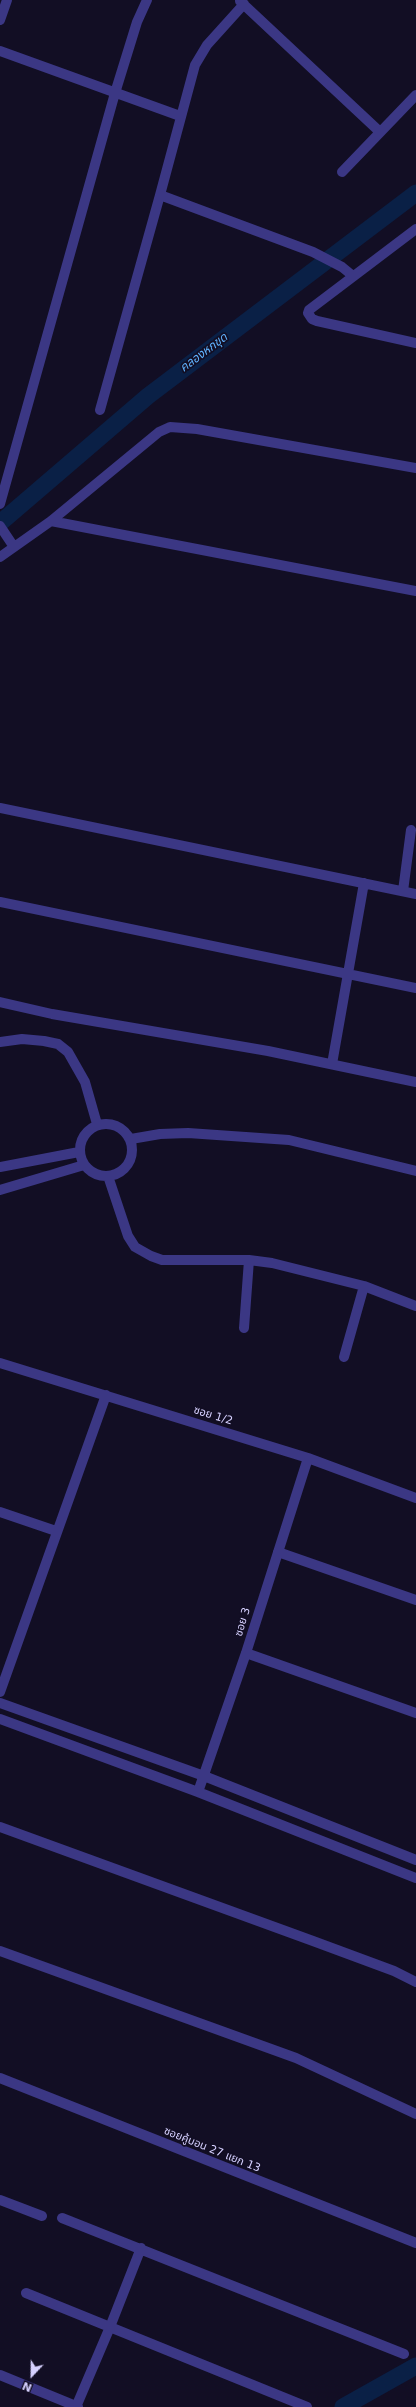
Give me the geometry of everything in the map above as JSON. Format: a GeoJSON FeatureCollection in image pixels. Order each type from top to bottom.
{"type":"FeatureCollection","features":[{"type":"Feature","properties":{"kind":"street"},"geometry":{"type":"LineString","coordinates":[[0,20],[7,0]]}},
{"type":"Feature","properties":{"kind":"street"},"geometry":{"type":"LineString","coordinates":[[0,504],[115,93],[137,22],[147,0]]}},
{"type":"Feature","properties":{"kind":"street"},"geometry":{"type":"LineString","coordinates":[[100,410],[195,64],[207,45],[242,2],[380,132]]}},
{"type":"Feature","properties":{"kind":"street"},"geometry":{"type":"LineString","coordinates":[[0,51],[180,116]]}},
{"type":"Feature","properties":{"kind":"street"},"geometry":{"type":"LineString","coordinates":[[342,172],[416,95]]}},
{"type":"Feature","properties":{"kind":"street"},"geometry":{"type":"LineString","coordinates":[[160,195],[313,252],[342,267],[353,276]]}},
{"type":"Feature","properties":{"kind":"street"},"geometry":{"type":"LineString","coordinates":[[416,229],[309,310],[308,315],[312,319],[416,343]]}},
{"type":"Feature","properties":{"kind":"street"},"geometry":{"type":"LineString","coordinates":[[0,557],[51,521],[159,432],[170,427],[197,430],[416,468]]}},
{"type":"Feature","properties":{"kind":"street"},"geometry":{"type":"LineString","coordinates":[[51,521],[416,591]]}},
{"type":"Feature","properties":{"kind":"street"},"geometry":{"type":"LineString","coordinates":[[0,526],[8,536],[14,548]]}},
{"type":"Feature","properties":{"kind":"street"},"geometry":{"type":"LineString","coordinates":[[0,808],[416,894]]}},
{"type":"Feature","properties":{"kind":"street"},"geometry":{"type":"LineString","coordinates":[[403,891],[411,830]]}},
{"type":"Feature","properties":{"kind":"street"},"geometry":{"type":"LineString","coordinates":[[332,1064],[364,883]]}},
{"type":"Feature","properties":{"kind":"street"},"geometry":{"type":"LineString","coordinates":[[0,902],[416,988]]}},
{"type":"Feature","properties":{"kind":"street"},"geometry":{"type":"LineString","coordinates":[[0,1002],[52,1014],[268,1051],[416,1082]]}},
{"type":"Feature","properties":{"kind":"street"},"geometry":{"type":"LineString","coordinates":[[0,1042],[22,1039],[44,1041],[58,1044],[68,1052],[85,1082],[97,1124]]}},
{"type":"Feature","properties":{"kind":"street"},"geometry":{"type":"LineString","coordinates":[[107,1123],[117,1125],[125,1131],[131,1139],[133,1151],[129,1164],[121,1172],[108,1176],[95,1174],[84,1165],[79,1152],[81,1141],[87,1131],[97,1124],[107,1123]]}},
{"type":"Feature","properties":{"kind":"street"},"geometry":{"type":"LineString","coordinates":[[131,1139],[160,1134],[188,1133],[289,1140],[416,1171]]}},
{"type":"Feature","properties":{"kind":"street"},"geometry":{"type":"LineString","coordinates":[[0,1167],[79,1152]]}},
{"type":"Feature","properties":{"kind":"street"},"geometry":{"type":"LineString","coordinates":[[0,1190],[84,1165]]}},
{"type":"Feature","properties":{"kind":"street"},"geometry":{"type":"LineString","coordinates":[[108,1176],[128,1236],[135,1247],[162,1260],[249,1260],[272,1262],[364,1286],[416,1306]]}},
{"type":"Feature","properties":{"kind":"street"},"geometry":{"type":"LineString","coordinates":[[244,1328],[249,1260]]}},
{"type":"Feature","properties":{"kind":"street"},"geometry":{"type":"LineString","coordinates":[[344,1357],[364,1286]]}},
{"type":"Feature","properties":{"kind":"street","name":"ซอย 1/2"},"geometry":{"type":"LineString","coordinates":[[0,1363],[308,1458],[416,1498]]}},
{"type":"Feature","properties":{"kind":"street"},"geometry":{"type":"LineString","coordinates":[[0,1692],[56,1531],[106,1395]]}},
{"type":"Feature","properties":{"kind":"street","name":"ซอย 3"},"geometry":{"type":"LineString","coordinates":[[198,1792],[246,1653],[308,1458]]}},
{"type":"Feature","properties":{"kind":"street"},"geometry":{"type":"LineString","coordinates":[[0,1512],[56,1531]]}},
{"type":"Feature","properties":{"kind":"street"},"geometry":{"type":"LineString","coordinates":[[278,1552],[416,1600]]}},
{"type":"Feature","properties":{"kind":"street"},"geometry":{"type":"LineString","coordinates":[[246,1653],[416,1714]]}},
{"type":"Feature","properties":{"kind":"street"},"geometry":{"type":"LineString","coordinates":[[0,1704],[204,1776],[416,1860]]}},
{"type":"Feature","properties":{"kind":"street"},"geometry":{"type":"LineString","coordinates":[[0,1719],[198,1792],[416,1878]]}},
{"type":"Feature","properties":{"kind":"street"},"geometry":{"type":"LineString","coordinates":[[0,1827],[314,1941],[394,1971],[416,1982]]}},
{"type":"Feature","properties":{"kind":"street"},"geometry":{"type":"LineString","coordinates":[[0,1952],[296,2058],[416,2114]]}},
{"type":"Feature","properties":{"kind":"street","name":"ซอยคู้บอน 27 แยก 13"},"geometry":{"type":"LineString","coordinates":[[0,2078],[416,2243]]}},
{"type":"Feature","properties":{"kind":"street"},"geometry":{"type":"LineString","coordinates":[[0,2200],[42,2216]]}},
{"type":"Feature","properties":{"kind":"street"},"geometry":{"type":"LineString","coordinates":[[62,2218],[404,2354]]}},
{"type":"Feature","properties":{"kind":"street"},"geometry":{"type":"LineString","coordinates":[[0,2375],[76,2407],[110,2327],[140,2248]]}},
{"type":"Feature","properties":{"kind":"street"},"geometry":{"type":"LineString","coordinates":[[26,2293],[307,2407]]}},
{"type":"Feature","properties":{"kind":"waterway","name":"คลองหกขุด"},"geometry":{"type":"LineString","coordinates":[[0,523],[148,396],[416,193]]}},
{"type":"Feature","properties":{"kind":"waterway"},"geometry":{"type":"LineString","coordinates":[[343,2407],[416,2366]]}}]}
